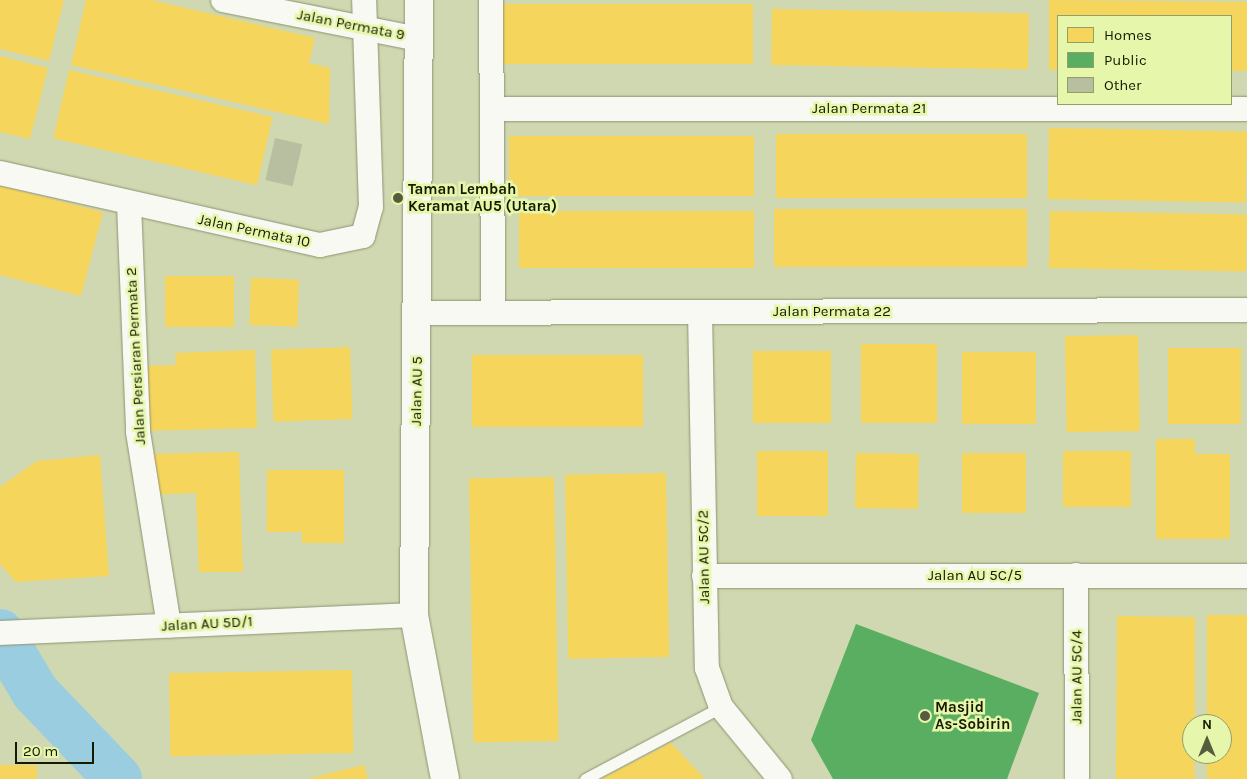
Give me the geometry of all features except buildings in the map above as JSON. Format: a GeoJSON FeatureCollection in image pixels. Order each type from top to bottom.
{"type":"FeatureCollection","features":[{"type":"Feature","properties":{"kind":"main road","name":"Jalan AU 5"},"geometry":{"type":"LineString","coordinates":[[419,0],[418,313],[414,615],[445,779]]}},
{"type":"Feature","properties":{"kind":"street","name":"Jalan Permata 9"},"geometry":{"type":"LineString","coordinates":[[223,0],[419,39]]}},
{"type":"Feature","properties":{"kind":"street"},"geometry":{"type":"LineString","coordinates":[[364,0],[364,29]]}},
{"type":"Feature","properties":{"kind":"street"},"geometry":{"type":"LineString","coordinates":[[491,0],[493,313]]}},
{"type":"Feature","properties":{"kind":"street","name":"Jalan Permata 10"},"geometry":{"type":"LineString","coordinates":[[0,174],[320,246],[363,236],[371,207],[364,29]]}},
{"type":"Feature","properties":{"kind":"street","name":"Jalan Permata 21"},"geometry":{"type":"LineString","coordinates":[[492,109],[1247,109]]}},
{"type":"Feature","properties":{"kind":"street","name":"Jalan Persiaran Permata 2"},"geometry":{"type":"LineString","coordinates":[[129,204],[138,432],[169,626]]}},
{"type":"Feature","properties":{"kind":"street","name":"Jalan Permata 22"},"geometry":{"type":"LineString","coordinates":[[418,313],[1247,310]]}},
{"type":"Feature","properties":{"kind":"street","name":"Jalan AU 5C/2"},"geometry":{"type":"LineString","coordinates":[[700,312],[707,668],[721,707],[780,779]]}},
{"type":"Feature","properties":{"kind":"street","name":"Jalan AU 5C/4"},"geometry":{"type":"LineString","coordinates":[[1076,575],[1077,779]]}},
{"type":"Feature","properties":{"kind":"street","name":"Jalan AU 5C/5"},"geometry":{"type":"LineString","coordinates":[[704,576],[1247,576]]}},
{"type":"Feature","properties":{"kind":"street","name":"Jalan AU 5D/1"},"geometry":{"type":"LineString","coordinates":[[0,633],[414,615]]}},
{"type":"Feature","properties":{"kind":"lane"},"geometry":{"type":"LineString","coordinates":[[585,779],[721,707]]}},
{"type":"Feature","properties":{"kind":"waterway"},"geometry":{"type":"LineString","coordinates":[[0,633],[35,692],[118,779]]}},
{"type":"Feature","properties":{"kind":"place","name":"Taman Lembah Keramat AU5 (Utara)"},"geometry":{"type":"Point","coordinates":[398,198]}},
{"type":"Feature","properties":{"kind":"place","name":"Masjid As-Sobirin"},"geometry":{"type":"Point","coordinates":[925,716]}}]}
